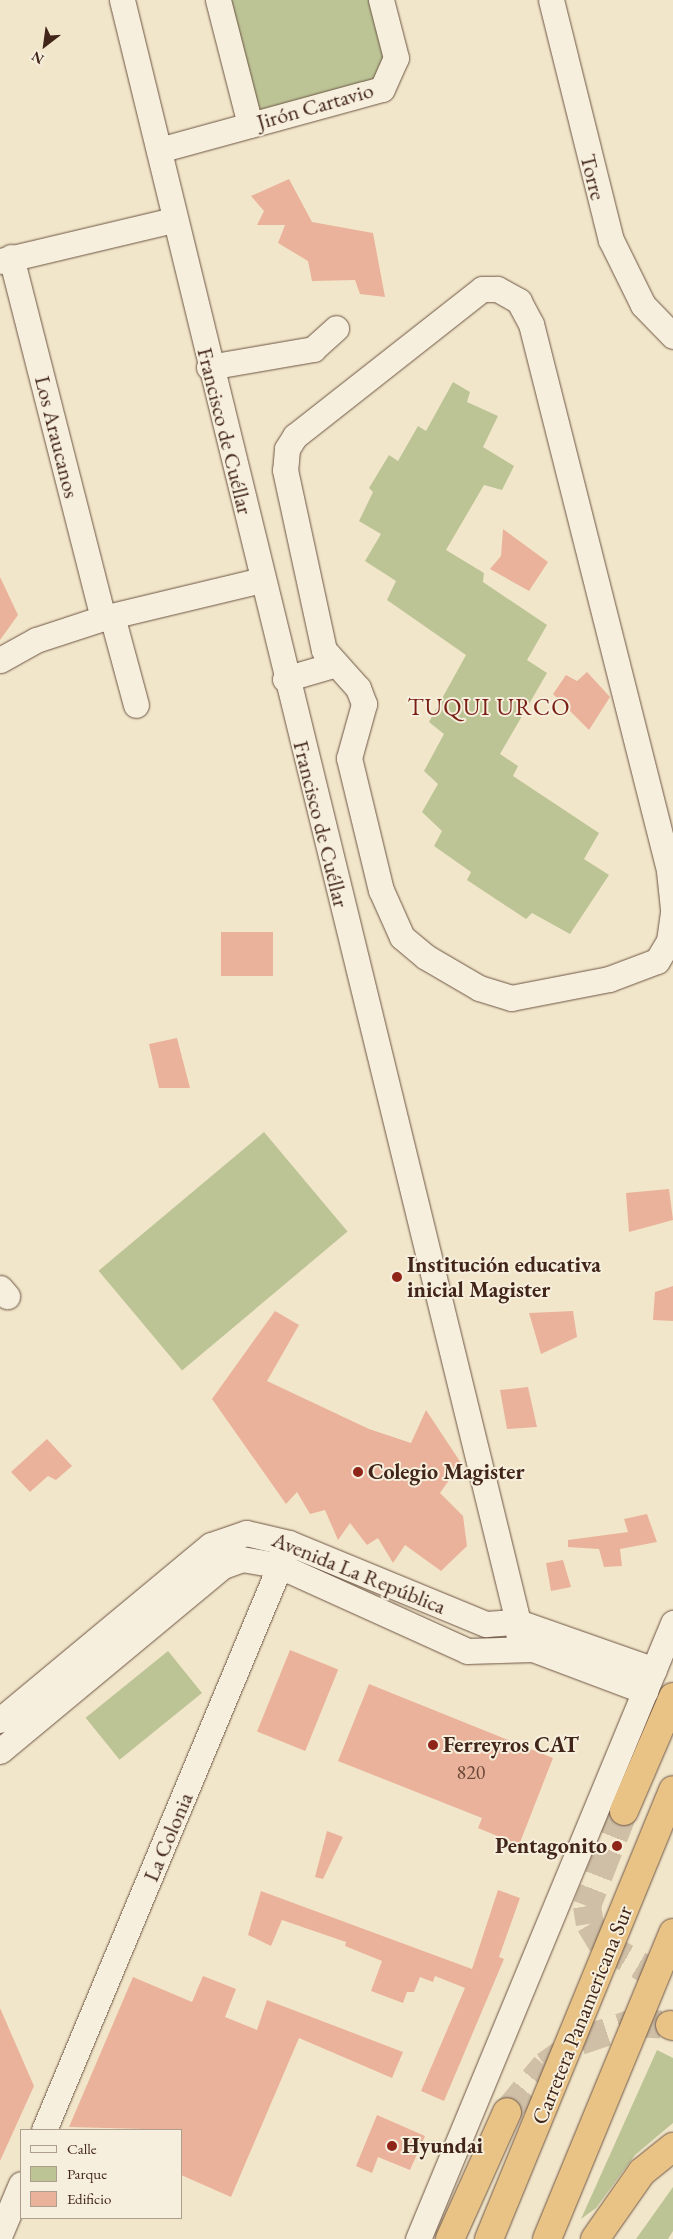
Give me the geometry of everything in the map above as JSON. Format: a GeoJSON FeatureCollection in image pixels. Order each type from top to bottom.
{"type":"FeatureCollection","features":[{"type":"Feature","properties":{"kind":"highway"},"geometry":{"type":"LineString","coordinates":[[624,1811],[673,1697]]}},
{"type":"Feature","properties":{"kind":"highway","name":"Carretera Panamericana Sur"},"geometry":{"type":"LineString","coordinates":[[489,2239],[673,1790]]}},
{"type":"Feature","properties":{"kind":"highway"},"geometry":{"type":"LineString","coordinates":[[547,2239],[673,1933]]}},
{"type":"Feature","properties":{"kind":"highway"},"geometry":{"type":"LineString","coordinates":[[588,2140],[640,2026],[673,1980]]}},
{"type":"Feature","properties":{"kind":"highway"},"geometry":{"type":"LineString","coordinates":[[450,2239],[507,2112]]}},
{"type":"Feature","properties":{"kind":"highway"},"geometry":{"type":"LineString","coordinates":[[595,2239],[642,2172],[673,2147]]}},
{"type":"Feature","properties":{"kind":"street","name":"Francisco de Cuéllar"},"geometry":{"type":"LineString","coordinates":[[122,0],[159,150],[173,220],[285,679],[518,1622],[519,1648]]}},
{"type":"Feature","properties":{"kind":"street"},"geometry":{"type":"LineString","coordinates":[[218,0],[250,125]]}},
{"type":"Feature","properties":{"kind":"street","name":"Jirón Cartavio"},"geometry":{"type":"LineString","coordinates":[[159,150],[382,88],[396,58],[381,0]]}},
{"type":"Feature","properties":{"kind":"street","name":"Torre"},"geometry":{"type":"LineString","coordinates":[[550,0],[611,240],[643,305],[673,336]]}},
{"type":"Feature","properties":{"kind":"street"},"geometry":{"type":"LineString","coordinates":[[6,259],[173,220]]}},
{"type":"Feature","properties":{"kind":"street","name":"Los Araucanos"},"geometry":{"type":"LineString","coordinates":[[6,259],[107,617],[136,705]]}},
{"type":"Feature","properties":{"kind":"street"},"geometry":{"type":"LineString","coordinates":[[482,288],[497,289],[520,301],[531,324],[669,870],[673,910],[669,941],[658,961],[609,979],[511,998],[479,988],[426,958],[402,937],[381,890],[350,758],[364,704],[358,688],[334,665],[324,650],[287,480],[287,449],[295,436],[482,288]]}},
{"type":"Feature","properties":{"kind":"street"},"geometry":{"type":"LineString","coordinates":[[209,367],[312,349],[336,328]]}},
{"type":"Feature","properties":{"kind":"street"},"geometry":{"type":"LineString","coordinates":[[0,660],[36,640],[107,617],[261,580]]}},
{"type":"Feature","properties":{"kind":"street"},"geometry":{"type":"LineString","coordinates":[[285,679],[334,665]]}},
{"type":"Feature","properties":{"kind":"street","name":"Avenida La República"},"geometry":{"type":"LineString","coordinates":[[0,1720],[211,1545],[246,1533],[289,1543],[480,1621],[518,1622],[649,1681]]}},
{"type":"Feature","properties":{"kind":"street","name":"La Colonia"},"geometry":{"type":"LineString","coordinates":[[44,2129],[289,1543]]}},
{"type":"Feature","properties":{"kind":"street","name":"Avenida La República"},"geometry":{"type":"LineString","coordinates":[[0,1751],[223,1566],[242,1559],[280,1566],[468,1651],[519,1648],[649,1681]]}},
{"type":"Feature","properties":{"kind":"street"},"geometry":{"type":"LineString","coordinates":[[418,2239],[673,1623]]}},
{"type":"Feature","properties":{"kind":"street"},"geometry":{"type":"LineString","coordinates":[[0,2234],[20,2186]]}},
{"type":"Feature","properties":{"kind":"green space"},"geometry":{"type":"Polygon","coordinates":[[[218,0],[381,0],[396,58],[382,89],[250,125],[218,0]]]}},
{"type":"Feature","properties":{"kind":"green space"},"geometry":{"type":"Polygon","coordinates":[[[453,382],[470,392],[467,402],[498,416],[483,447],[514,466],[502,490],[484,485],[446,550],[484,573],[483,582],[547,625],[527,660],[547,673],[500,754],[518,766],[513,776],[599,833],[584,859],[609,875],[570,934],[532,913],[526,919],[467,880],[471,872],[434,846],[442,831],[422,812],[438,784],[424,771],[444,734],[429,722],[466,655],[387,600],[396,581],[365,561],[381,534],[359,521],[373,492],[369,488],[389,455],[398,461],[418,426],[426,431],[453,382]]]}},
{"type":"Feature","properties":{"kind":"green space"},"geometry":{"type":"Polygon","coordinates":[[[264,1132],[348,1232],[182,1370],[99,1271],[264,1132]]]}},
{"type":"Feature","properties":{"kind":"green space"},"geometry":{"type":"Polygon","coordinates":[[[168,1651],[202,1693],[120,1760],[86,1718],[168,1651]]]}},
{"type":"Feature","properties":{"kind":"green space"},"geometry":{"type":"Polygon","coordinates":[[[657,2050],[673,2058],[673,2123],[635,2155],[596,2208],[581,2219],[657,2050]]]}},
{"type":"Feature","properties":{"kind":"green space"},"geometry":{"type":"Polygon","coordinates":[[[673,2187],[673,2231],[668,2239],[636,2239],[673,2187]]]}},
{"type":"Feature","properties":{"kind":"building"},"geometry":{"type":"Polygon","coordinates":[[[289,179],[312,222],[373,233],[385,297],[360,294],[355,280],[312,281],[308,261],[278,243],[285,225],[257,225],[264,211],[251,196],[289,179]]]}},
{"type":"Feature","properties":{"kind":"building"},"geometry":{"type":"Polygon","coordinates":[[[503,529],[548,562],[529,591],[490,569],[501,556],[503,529]]]}},
{"type":"Feature","properties":{"kind":"building"},"geometry":{"type":"Polygon","coordinates":[[[0,577],[18,615],[0,640],[0,577]]]}},
{"type":"Feature","properties":{"kind":"building"},"geometry":{"type":"Polygon","coordinates":[[[587,672],[610,697],[589,730],[553,694],[566,675],[577,681],[587,672]]]}},
{"type":"Feature","properties":{"kind":"building"},"geometry":{"type":"Polygon","coordinates":[[[221,932],[273,932],[273,976],[221,976],[221,932]]]}},
{"type":"Feature","properties":{"kind":"building"},"geometry":{"type":"Polygon","coordinates":[[[177,1038],[190,1088],[159,1088],[149,1044],[177,1038]]]}},
{"type":"Feature","properties":{"kind":"building"},"geometry":{"type":"Polygon","coordinates":[[[669,1189],[673,1220],[629,1232],[626,1193],[669,1189]]]}},
{"type":"Feature","properties":{"kind":"building"},"geometry":{"type":"Polygon","coordinates":[[[673,1286],[673,1321],[653,1320],[655,1292],[673,1286]]]}},
{"type":"Feature","properties":{"kind":"building"},"geometry":{"type":"Polygon","coordinates":[[[275,1311],[299,1325],[267,1381],[369,1429],[411,1443],[426,1410],[461,1463],[440,1493],[463,1516],[467,1546],[441,1571],[405,1545],[393,1563],[378,1538],[367,1545],[350,1523],[338,1540],[325,1510],[310,1514],[297,1492],[286,1504],[212,1399],[275,1311]]]}},
{"type":"Feature","properties":{"kind":"building"},"geometry":{"type":"Polygon","coordinates":[[[573,1311],[577,1337],[541,1354],[529,1313],[573,1311]]]}},
{"type":"Feature","properties":{"kind":"building"},"geometry":{"type":"Polygon","coordinates":[[[528,1387],[537,1427],[507,1429],[500,1390],[528,1387]]]}},
{"type":"Feature","properties":{"kind":"building"},"geometry":{"type":"Polygon","coordinates":[[[47,1439],[72,1466],[56,1480],[48,1476],[30,1492],[11,1472],[47,1439]]]}},
{"type":"Feature","properties":{"kind":"building"},"geometry":{"type":"Polygon","coordinates":[[[647,1514],[657,1542],[620,1549],[622,1566],[604,1567],[599,1549],[568,1547],[568,1540],[628,1532],[624,1519],[647,1514]]]}},
{"type":"Feature","properties":{"kind":"building"},"geometry":{"type":"Polygon","coordinates":[[[563,1560],[571,1587],[551,1591],[546,1563],[563,1560]]]}},
{"type":"Feature","properties":{"kind":"building"},"geometry":{"type":"Polygon","coordinates":[[[290,1650],[338,1669],[305,1751],[257,1732],[290,1650]]]}},
{"type":"Feature","properties":{"kind":"building"},"geometry":{"type":"Polygon","coordinates":[[[369,1684],[553,1758],[519,1845],[478,1828],[482,1818],[338,1761],[369,1684]]]}},
{"type":"Feature","properties":{"kind":"building"},"geometry":{"type":"Polygon","coordinates":[[[327,1831],[343,1837],[323,1879],[315,1877],[327,1831]]]}},
{"type":"Feature","properties":{"kind":"building"},"geometry":{"type":"Polygon","coordinates":[[[498,1890],[520,1898],[499,1957],[504,1959],[444,2101],[421,2091],[465,1988],[435,1976],[433,1982],[420,1977],[414,1992],[407,1992],[403,2003],[371,1991],[382,1961],[345,1946],[346,1942],[282,1920],[271,1946],[248,1935],[261,1891],[472,1969],[498,1890]]]}},
{"type":"Feature","properties":{"kind":"building"},"geometry":{"type":"Polygon","coordinates":[[[203,1976],[236,1989],[225,2017],[257,2030],[267,2000],[403,2052],[392,2078],[299,2038],[231,2197],[182,2175],[182,2129],[69,2127],[133,1977],[192,2002],[203,1976]]]}},
{"type":"Feature","properties":{"kind":"building"},"geometry":{"type":"Polygon","coordinates":[[[0,2008],[34,2086],[0,2161],[0,2008]]]}},
{"type":"Feature","properties":{"kind":"building","name":"Hyundai"},"geometry":{"type":"Polygon","coordinates":[[[377,2115],[425,2136],[410,2170],[378,2157],[372,2173],[356,2166],[377,2115]]]}},
{"type":"Feature","properties":{"kind":"tunnel"},"geometry":{"type":"LineString","coordinates":[[624,1811],[587,1906],[590,1924],[602,1944],[673,1985]]}},
{"type":"Feature","properties":{"kind":"tunnel"},"geometry":{"type":"LineString","coordinates":[[507,2112],[545,2066],[580,2041],[633,2023],[670,2025]]}},
{"type":"Feature","properties":{"kind":"place","name":"Institución educativa inicial Magister"},"geometry":{"type":"Point","coordinates":[397,1277]}},
{"type":"Feature","properties":{"kind":"place","name":"Colegio Magister"},"geometry":{"type":"Point","coordinates":[358,1472]}},
{"type":"Feature","properties":{"kind":"place","name":"Ferreyros CAT"},"geometry":{"type":"Point","coordinates":[433,1745]}},
{"type":"Feature","properties":{"kind":"place","name":"Pentagonito"},"geometry":{"type":"Point","coordinates":[617,1846]}},
{"type":"Feature","properties":{"kind":"place","name":"Hyundai"},"geometry":{"type":"Point","coordinates":[392,2146]}},
{"type":"Feature","properties":{"kind":"district","name":"TUQUI URCO"},"geometry":{"type":"Point","coordinates":[489,707]}}]}
